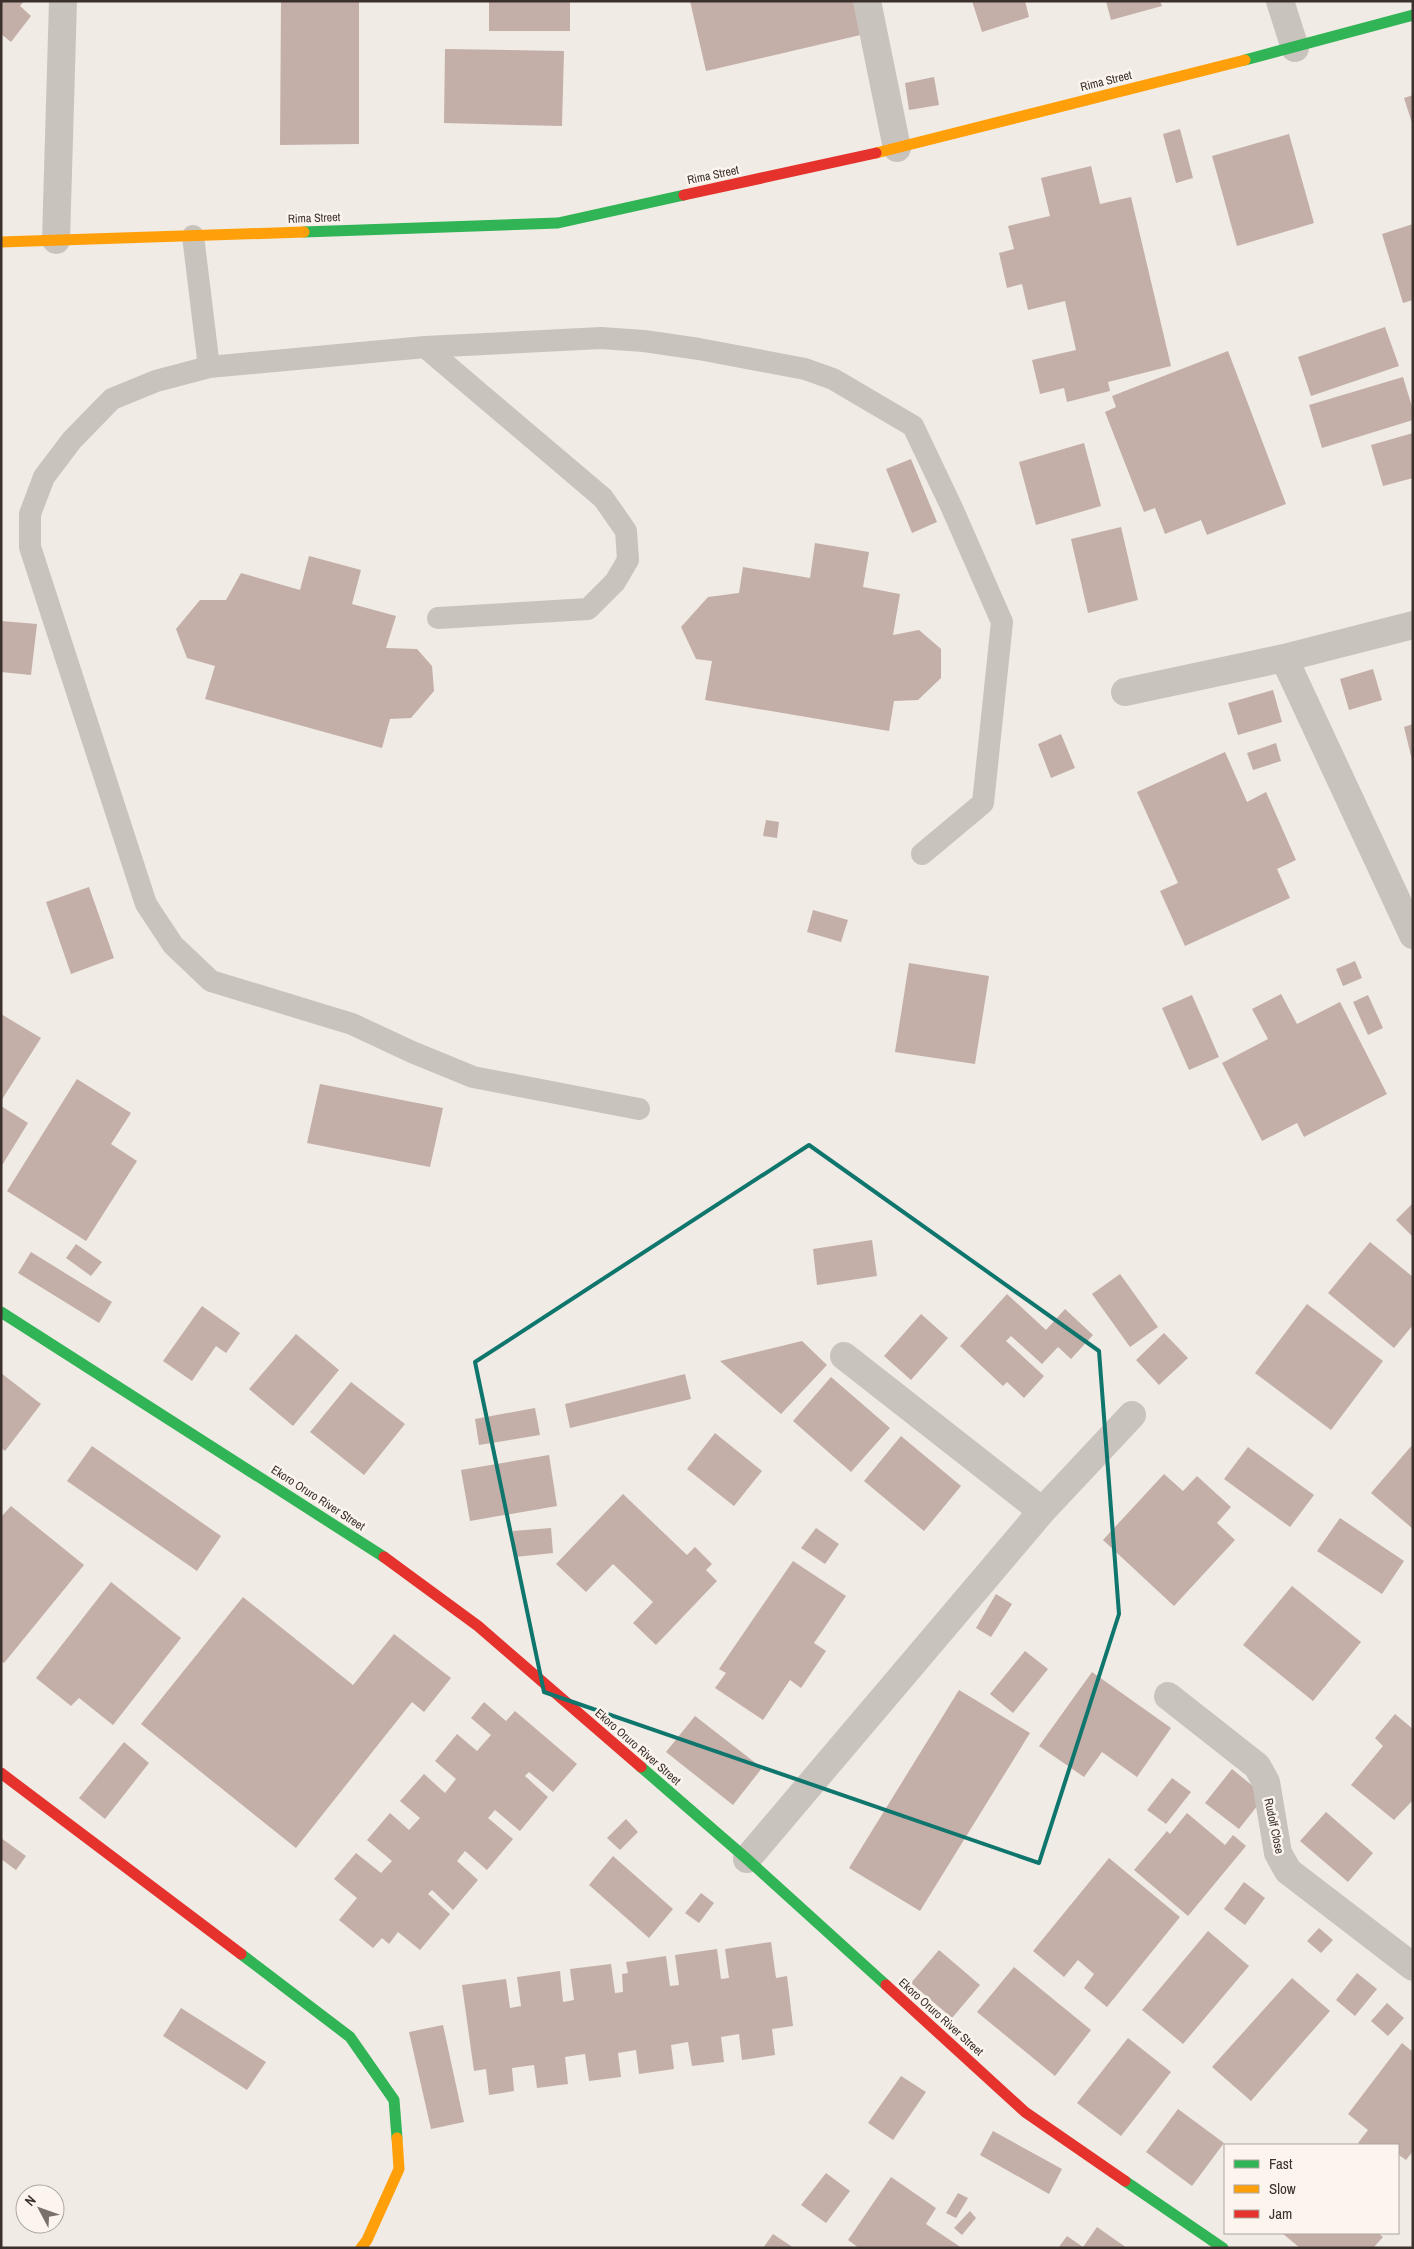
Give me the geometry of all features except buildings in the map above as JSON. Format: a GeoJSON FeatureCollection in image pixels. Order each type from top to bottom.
{"type":"FeatureCollection","features":[{"type":"Feature","properties":{"kind":"street"},"geometry":{"type":"LineString","coordinates":[[56,240],[63,1]]}},
{"type":"Feature","properties":{"kind":"street"},"geometry":{"type":"LineString","coordinates":[[867,1],[897,148]]}},
{"type":"Feature","properties":{"kind":"street"},"geometry":{"type":"LineString","coordinates":[[1280,1],[1294,48]]}},
{"type":"Feature","properties":{"kind":"street","name":"Rima Street"},"geometry":{"type":"LineString","coordinates":[[1,242],[558,223],[897,148],[1294,48],[1413,16]]}},
{"type":"Feature","properties":{"kind":"street"},"geometry":{"type":"LineString","coordinates":[[1125,692],[1284,658],[1413,624]]}},
{"type":"Feature","properties":{"kind":"street"},"geometry":{"type":"LineString","coordinates":[[1284,658],[1413,936]]}},
{"type":"Feature","properties":{"kind":"street","name":"Ekoro Oruro River Street"},"geometry":{"type":"LineString","coordinates":[[1,1312],[403,1569],[478,1626],[747,1859],[1025,2112],[1223,2248]]}},
{"type":"Feature","properties":{"kind":"street"},"geometry":{"type":"LineString","coordinates":[[844,1356],[1042,1511]]}},
{"type":"Feature","properties":{"kind":"street"},"geometry":{"type":"LineString","coordinates":[[747,1859],[1042,1511],[1132,1415]]}},
{"type":"Feature","properties":{"kind":"street","name":"Rudolf Close"},"geometry":{"type":"LineString","coordinates":[[1168,1696],[1257,1766],[1266,1782],[1278,1853],[1288,1872],[1413,1967]]}},
{"type":"Feature","properties":{"kind":"street"},"geometry":{"type":"LineString","coordinates":[[1,1773],[350,2037],[394,2100],[399,2169],[367,2240],[360,2248]]}},
{"type":"Feature","properties":{"kind":"lane"},"geometry":{"type":"LineString","coordinates":[[193,236],[209,367]]}},
{"type":"Feature","properties":{"kind":"lane"},"geometry":{"type":"LineString","coordinates":[[639,1109],[472,1077],[352,1024],[211,981],[173,945],[146,904],[30,546],[30,514],[44,477],[72,440],[112,399],[156,381],[209,367],[425,347],[601,338],[644,341],[700,349],[806,369],[833,380],[913,426],[952,508],[1002,622],[983,803],[922,854]]}},
{"type":"Feature","properties":{"kind":"lane"},"geometry":{"type":"LineString","coordinates":[[425,347],[602,498],[626,530],[628,560],[615,582],[588,609],[438,618]]}},
{"type":"Feature","properties":{"kind":"highlighted area"},"geometry":{"type":"Polygon","coordinates":[[[809,1145],[1099,1351],[1119,1614],[1039,1863],[544,1692],[475,1362],[809,1145]]]}},
{"type":"Feature","properties":{"kind":"traffic: fast"},"geometry":{"type":"LineString","coordinates":[[1245,60],[1413,15]]}},
{"type":"Feature","properties":{"kind":"traffic: fast"},"geometry":{"type":"LineString","coordinates":[[304,232],[558,223],[684,195]]}},
{"type":"Feature","properties":{"kind":"traffic: fast"},"geometry":{"type":"LineString","coordinates":[[1,1312],[384,1557]]}},
{"type":"Feature","properties":{"kind":"traffic: fast"},"geometry":{"type":"LineString","coordinates":[[641,1767],[747,1859],[886,1985]]}},
{"type":"Feature","properties":{"kind":"traffic: fast"},"geometry":{"type":"LineString","coordinates":[[241,1954],[350,2037],[394,2100],[397,2138]]}},
{"type":"Feature","properties":{"kind":"traffic: fast"},"geometry":{"type":"LineString","coordinates":[[1125,2181],[1223,2248]]}},
{"type":"Feature","properties":{"kind":"traffic: slow"},"geometry":{"type":"LineString","coordinates":[[876,153],[1245,60]]}},
{"type":"Feature","properties":{"kind":"traffic: slow"},"geometry":{"type":"LineString","coordinates":[[1,242],[304,232]]}},
{"type":"Feature","properties":{"kind":"traffic: slow"},"geometry":{"type":"LineString","coordinates":[[361,2248],[367,2240],[399,2169],[397,2138]]}},
{"type":"Feature","properties":{"kind":"traffic: jam"},"geometry":{"type":"LineString","coordinates":[[684,195],[876,153]]}},
{"type":"Feature","properties":{"kind":"traffic: jam"},"geometry":{"type":"LineString","coordinates":[[384,1557],[478,1626],[641,1767]]}},
{"type":"Feature","properties":{"kind":"traffic: jam"},"geometry":{"type":"LineString","coordinates":[[1,1773],[241,1954]]}},
{"type":"Feature","properties":{"kind":"traffic: jam"},"geometry":{"type":"LineString","coordinates":[[886,1985],[1025,2112],[1125,2181]]}}]}
